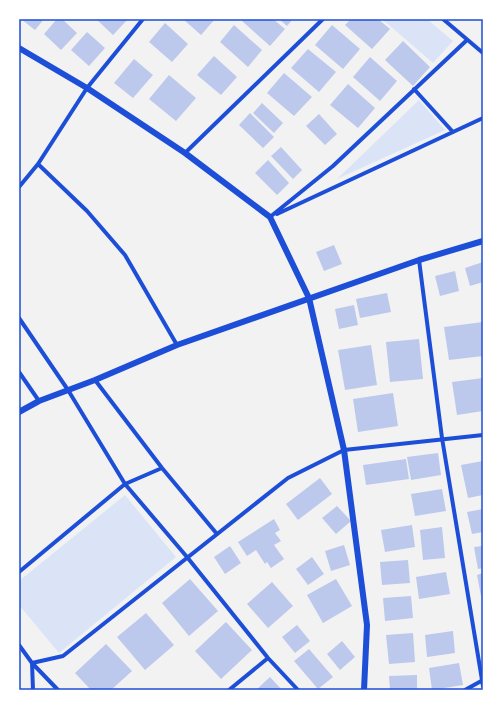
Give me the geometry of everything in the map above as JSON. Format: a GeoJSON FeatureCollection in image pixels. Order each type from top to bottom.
{"type":"FeatureCollection","features":[{"type":"Feature","properties":{"kind":"street"},"geometry":{"type":"LineString","coordinates":[[19,187],[38,164],[87,88],[143,19]]}},
{"type":"Feature","properties":{"kind":"street"},"geometry":{"type":"LineString","coordinates":[[185,153],[323,19]]}},
{"type":"Feature","properties":{"kind":"street"},"geometry":{"type":"LineString","coordinates":[[443,19],[483,53]]}},
{"type":"Feature","properties":{"kind":"street"},"geometry":{"type":"LineString","coordinates":[[270,217],[333,166],[467,40]]}},
{"type":"Feature","properties":{"kind":"street"},"geometry":{"type":"LineString","coordinates":[[19,48],[87,88],[185,153],[270,217],[309,298],[344,450],[367,625],[364,690]]}},
{"type":"Feature","properties":{"kind":"street"},"geometry":{"type":"LineString","coordinates":[[414,89],[453,132]]}},
{"type":"Feature","properties":{"kind":"street"},"geometry":{"type":"LineString","coordinates":[[270,217],[483,118]]}},
{"type":"Feature","properties":{"kind":"street"},"geometry":{"type":"LineString","coordinates":[[38,164],[87,211],[125,255],[177,345]]}},
{"type":"Feature","properties":{"kind":"street"},"geometry":{"type":"LineString","coordinates":[[19,412],[39,401],[95,380],[177,345],[419,260],[483,240]]}},
{"type":"Feature","properties":{"kind":"street"},"geometry":{"type":"LineString","coordinates":[[419,260],[442,438],[483,686]]}},
{"type":"Feature","properties":{"kind":"street"},"geometry":{"type":"LineString","coordinates":[[19,318],[68,390],[125,484],[187,557],[268,658],[298,690]]}},
{"type":"Feature","properties":{"kind":"street"},"geometry":{"type":"LineString","coordinates":[[19,372],[39,401]]}},
{"type":"Feature","properties":{"kind":"street"},"geometry":{"type":"LineString","coordinates":[[95,380],[162,468],[217,534]]}},
{"type":"Feature","properties":{"kind":"street"},"geometry":{"type":"LineString","coordinates":[[32,663],[63,656],[288,478],[344,450],[442,438],[483,435]]}},
{"type":"Feature","properties":{"kind":"street"},"geometry":{"type":"LineString","coordinates":[[19,572],[125,484],[162,468]]}},
{"type":"Feature","properties":{"kind":"street"},"geometry":{"type":"LineString","coordinates":[[19,645],[32,663],[58,690]]}},
{"type":"Feature","properties":{"kind":"street"},"geometry":{"type":"LineString","coordinates":[[229,690],[268,658]]}},
{"type":"Feature","properties":{"kind":"street"},"geometry":{"type":"LineString","coordinates":[[32,663],[33,690]]}},
{"type":"Feature","properties":{"kind":"street"},"geometry":{"type":"LineString","coordinates":[[465,690],[483,680]]}},
{"type":"Feature","properties":{"kind":"shaded area"},"geometry":{"type":"Polygon","coordinates":[[[382,19],[427,19],[453,41],[433,63],[382,19]]]}},
{"type":"Feature","properties":{"kind":"shaded area"},"geometry":{"type":"Polygon","coordinates":[[[419,100],[445,130],[337,179],[419,100]]]}},
{"type":"Feature","properties":{"kind":"shaded area"},"geometry":{"type":"Polygon","coordinates":[[[125,495],[176,557],[59,653],[19,605],[19,581],[125,495]]]}},
{"type":"Feature","properties":{"kind":"building"},"geometry":{"type":"Polygon","coordinates":[[[21,19],[44,19],[35,30],[21,19]]]}},
{"type":"Feature","properties":{"kind":"building"},"geometry":{"type":"Polygon","coordinates":[[[57,19],[62,19],[77,33],[61,50],[44,34],[57,19]]]}},
{"type":"Feature","properties":{"kind":"building"},"geometry":{"type":"Polygon","coordinates":[[[96,19],[128,19],[113,35],[96,19]]]}},
{"type":"Feature","properties":{"kind":"building"},"geometry":{"type":"Polygon","coordinates":[[[183,19],[215,19],[201,35],[183,19]]]}},
{"type":"Feature","properties":{"kind":"building"},"geometry":{"type":"Polygon","coordinates":[[[243,19],[273,19],[285,29],[270,46],[242,21],[243,19]]]}},
{"type":"Feature","properties":{"kind":"building"},"geometry":{"type":"Polygon","coordinates":[[[279,19],[293,19],[287,26],[279,19]]]}},
{"type":"Feature","properties":{"kind":"building"},"geometry":{"type":"Polygon","coordinates":[[[351,19],[378,19],[390,29],[372,49],[345,25],[351,19]]]}},
{"type":"Feature","properties":{"kind":"building"},"geometry":{"type":"Polygon","coordinates":[[[165,23],[188,44],[172,62],[149,42],[165,23]]]}},
{"type":"Feature","properties":{"kind":"building"},"geometry":{"type":"Polygon","coordinates":[[[234,25],[262,50],[248,67],[220,42],[234,25]]]}},
{"type":"Feature","properties":{"kind":"building"},"geometry":{"type":"Polygon","coordinates":[[[332,25],[360,49],[343,69],[315,45],[332,25]]]}},
{"type":"Feature","properties":{"kind":"building"},"geometry":{"type":"Polygon","coordinates":[[[87,32],[105,48],[89,66],[71,50],[87,32]]]}},
{"type":"Feature","properties":{"kind":"building"},"geometry":{"type":"Polygon","coordinates":[[[403,41],[430,67],[413,86],[385,60],[403,41]]]}},
{"type":"Feature","properties":{"kind":"building"},"geometry":{"type":"Polygon","coordinates":[[[308,49],[336,72],[319,92],[291,68],[308,49]]]}},
{"type":"Feature","properties":{"kind":"building"},"geometry":{"type":"Polygon","coordinates":[[[214,56],[237,77],[221,95],[197,75],[214,56]]]}},
{"type":"Feature","properties":{"kind":"building"},"geometry":{"type":"Polygon","coordinates":[[[370,57],[397,81],[380,101],[353,77],[370,57]]]}},
{"type":"Feature","properties":{"kind":"building"},"geometry":{"type":"Polygon","coordinates":[[[134,59],[153,75],[133,98],[114,83],[134,59]]]}},
{"type":"Feature","properties":{"kind":"building"},"geometry":{"type":"Polygon","coordinates":[[[284,73],[312,97],[294,116],[267,93],[284,73]]]}},
{"type":"Feature","properties":{"kind":"building"},"geometry":{"type":"Polygon","coordinates":[[[169,75],[196,98],[176,121],[149,99],[169,75]]]}},
{"type":"Feature","properties":{"kind":"building"},"geometry":{"type":"Polygon","coordinates":[[[348,84],[375,108],[358,128],[330,105],[348,84]]]}},
{"type":"Feature","properties":{"kind":"building"},"geometry":{"type":"Polygon","coordinates":[[[262,103],[283,123],[274,133],[253,113],[262,103]]]}},
{"type":"Feature","properties":{"kind":"building"},"geometry":{"type":"Polygon","coordinates":[[[250,113],[274,137],[263,148],[239,125],[250,113]]]}},
{"type":"Feature","properties":{"kind":"building"},"geometry":{"type":"Polygon","coordinates":[[[319,114],[337,134],[325,145],[306,126],[319,114]]]}},
{"type":"Feature","properties":{"kind":"building"},"geometry":{"type":"Polygon","coordinates":[[[281,147],[302,170],[293,179],[271,156],[281,147]]]}},
{"type":"Feature","properties":{"kind":"building"},"geometry":{"type":"Polygon","coordinates":[[[268,160],[289,183],[277,195],[255,173],[268,160]]]}},
{"type":"Feature","properties":{"kind":"building"},"geometry":{"type":"Polygon","coordinates":[[[334,245],[342,264],[324,271],[316,252],[334,245]]]}},
{"type":"Feature","properties":{"kind":"building"},"geometry":{"type":"Polygon","coordinates":[[[483,262],[483,282],[470,286],[465,268],[483,262]]]}},
{"type":"Feature","properties":{"kind":"building"},"geometry":{"type":"Polygon","coordinates":[[[455,271],[459,291],[440,296],[435,276],[455,271]]]}},
{"type":"Feature","properties":{"kind":"building"},"geometry":{"type":"Polygon","coordinates":[[[387,293],[391,312],[360,318],[356,299],[387,293]]]}},
{"type":"Feature","properties":{"kind":"building"},"geometry":{"type":"Polygon","coordinates":[[[354,305],[358,325],[339,329],[335,309],[354,305]]]}},
{"type":"Feature","properties":{"kind":"building"},"geometry":{"type":"Polygon","coordinates":[[[483,322],[483,356],[449,360],[444,327],[483,322]]]}},
{"type":"Feature","properties":{"kind":"building"},"geometry":{"type":"Polygon","coordinates":[[[419,339],[423,379],[390,382],[386,342],[419,339]]]}},
{"type":"Feature","properties":{"kind":"building"},"geometry":{"type":"Polygon","coordinates":[[[371,345],[377,385],[345,390],[338,350],[371,345]]]}},
{"type":"Feature","properties":{"kind":"building"},"geometry":{"type":"Polygon","coordinates":[[[483,378],[483,411],[457,415],[452,382],[483,378]]]}},
{"type":"Feature","properties":{"kind":"building"},"geometry":{"type":"Polygon","coordinates":[[[393,393],[398,426],[358,432],[353,399],[393,393]]]}},
{"type":"Feature","properties":{"kind":"building"},"geometry":{"type":"Polygon","coordinates":[[[438,453],[441,475],[411,480],[407,457],[438,453]]]}},
{"type":"Feature","properties":{"kind":"building"},"geometry":{"type":"Polygon","coordinates":[[[406,459],[409,479],[366,485],[363,465],[406,459]]]}},
{"type":"Feature","properties":{"kind":"building"},"geometry":{"type":"Polygon","coordinates":[[[483,461],[483,495],[468,498],[461,465],[483,461]]]}},
{"type":"Feature","properties":{"kind":"building"},"geometry":{"type":"Polygon","coordinates":[[[320,478],[332,494],[298,520],[286,504],[320,478]]]}},
{"type":"Feature","properties":{"kind":"building"},"geometry":{"type":"Polygon","coordinates":[[[442,489],[446,511],[415,516],[411,494],[442,489]]]}},
{"type":"Feature","properties":{"kind":"building"},"geometry":{"type":"Polygon","coordinates":[[[337,506],[351,521],[336,534],[322,518],[337,506]]]}},
{"type":"Feature","properties":{"kind":"building"},"geometry":{"type":"Polygon","coordinates":[[[483,509],[483,532],[472,534],[467,512],[483,509]]]}},
{"type":"Feature","properties":{"kind":"building"},"geometry":{"type":"Polygon","coordinates":[[[274,519],[280,530],[275,533],[281,541],[274,545],[284,559],[271,568],[267,562],[265,564],[256,550],[247,556],[238,542],[274,519]]]}},
{"type":"Feature","properties":{"kind":"building"},"geometry":{"type":"Polygon","coordinates":[[[412,525],[415,547],[385,552],[381,530],[412,525]]]}},
{"type":"Feature","properties":{"kind":"building"},"geometry":{"type":"Polygon","coordinates":[[[442,527],[445,558],[423,560],[420,530],[442,527]]]}},
{"type":"Feature","properties":{"kind":"building"},"geometry":{"type":"Polygon","coordinates":[[[344,545],[350,565],[331,571],[325,551],[344,545]]]}},
{"type":"Feature","properties":{"kind":"building"},"geometry":{"type":"Polygon","coordinates":[[[230,546],[241,563],[225,574],[214,557],[230,546]]]}},
{"type":"Feature","properties":{"kind":"building"},"geometry":{"type":"Polygon","coordinates":[[[483,546],[483,568],[478,569],[474,547],[483,546]]]}},
{"type":"Feature","properties":{"kind":"building"},"geometry":{"type":"Polygon","coordinates":[[[312,557],[324,574],[308,585],[296,569],[312,557]]]}},
{"type":"Feature","properties":{"kind":"building"},"geometry":{"type":"Polygon","coordinates":[[[408,560],[410,583],[382,585],[380,562],[408,560]]]}},
{"type":"Feature","properties":{"kind":"building"},"geometry":{"type":"Polygon","coordinates":[[[446,572],[450,594],[419,599],[416,577],[446,572]]]}},
{"type":"Feature","properties":{"kind":"building"},"geometry":{"type":"Polygon","coordinates":[[[483,573],[483,596],[481,596],[477,575],[483,573]]]}},
{"type":"Feature","properties":{"kind":"building"},"geometry":{"type":"Polygon","coordinates":[[[190,579],[218,611],[189,636],[162,603],[190,579]]]}},
{"type":"Feature","properties":{"kind":"building"},"geometry":{"type":"Polygon","coordinates":[[[336,579],[352,606],[323,623],[307,595],[336,579]]]}},
{"type":"Feature","properties":{"kind":"building"},"geometry":{"type":"Polygon","coordinates":[[[272,582],[293,606],[268,628],[247,604],[272,582]]]}},
{"type":"Feature","properties":{"kind":"building"},"geometry":{"type":"Polygon","coordinates":[[[411,596],[413,618],[385,621],[383,598],[411,596]]]}},
{"type":"Feature","properties":{"kind":"building"},"geometry":{"type":"Polygon","coordinates":[[[146,613],[174,645],[145,670],[117,637],[146,613]]]}},
{"type":"Feature","properties":{"kind":"building"},"geometry":{"type":"Polygon","coordinates":[[[226,622],[252,650],[221,679],[195,651],[226,622]]]}},
{"type":"Feature","properties":{"kind":"building"},"geometry":{"type":"Polygon","coordinates":[[[297,625],[310,641],[295,653],[282,637],[297,625]]]}},
{"type":"Feature","properties":{"kind":"building"},"geometry":{"type":"Polygon","coordinates":[[[453,631],[455,653],[427,657],[425,635],[453,631]]]}},
{"type":"Feature","properties":{"kind":"building"},"geometry":{"type":"Polygon","coordinates":[[[413,633],[415,662],[389,664],[386,635],[413,633]]]}},
{"type":"Feature","properties":{"kind":"building"},"geometry":{"type":"Polygon","coordinates":[[[342,641],[355,657],[340,670],[327,654],[342,641]]]}},
{"type":"Feature","properties":{"kind":"building"},"geometry":{"type":"Polygon","coordinates":[[[106,644],[132,671],[111,690],[91,690],[75,673],[106,644]]]}},
{"type":"Feature","properties":{"kind":"building"},"geometry":{"type":"Polygon","coordinates":[[[309,649],[333,677],[318,689],[294,661],[309,649]]]}},
{"type":"Feature","properties":{"kind":"building"},"geometry":{"type":"Polygon","coordinates":[[[459,663],[463,685],[432,690],[429,668],[459,663]]]}},
{"type":"Feature","properties":{"kind":"building"},"geometry":{"type":"Polygon","coordinates":[[[417,675],[417,690],[390,690],[389,676],[417,675]]]}},
{"type":"Feature","properties":{"kind":"building"},"geometry":{"type":"Polygon","coordinates":[[[270,677],[282,690],[256,690],[270,677]]]}}]}
